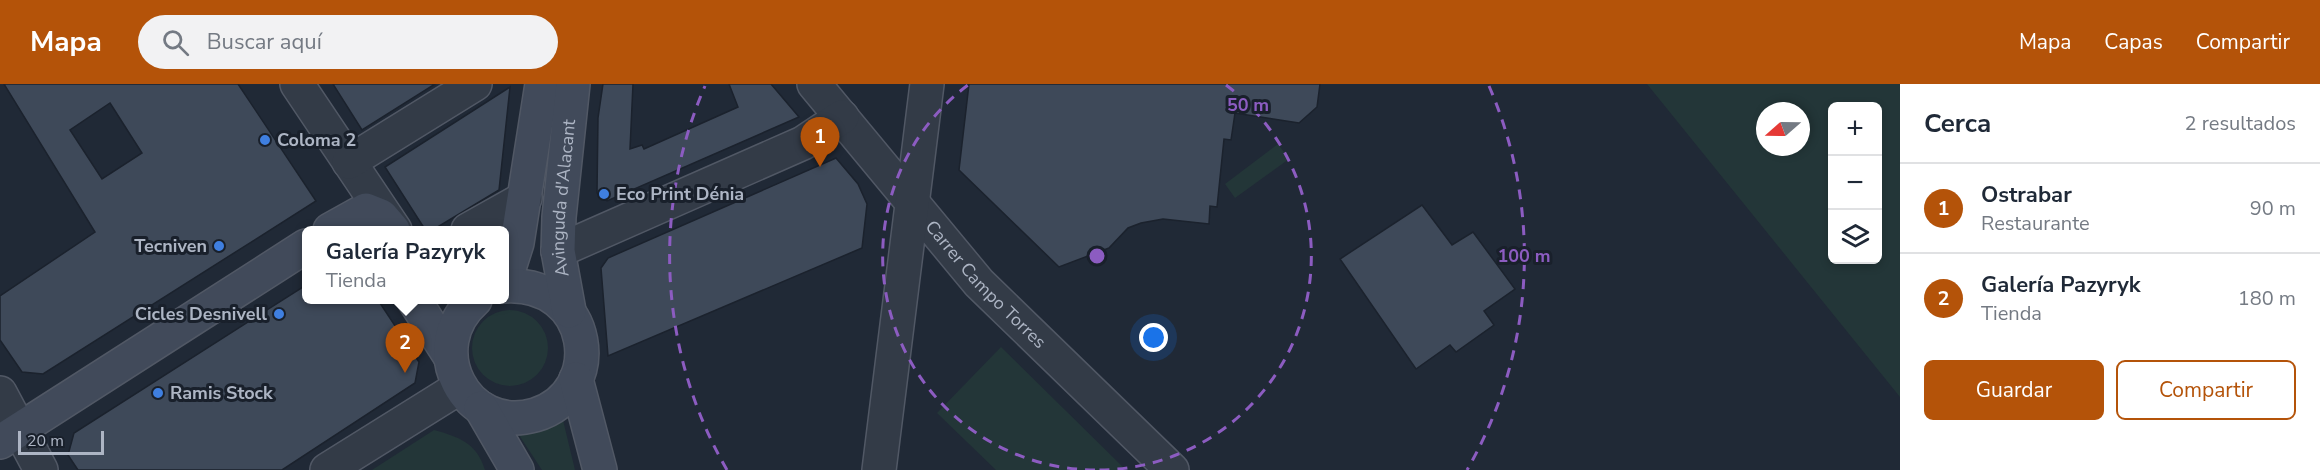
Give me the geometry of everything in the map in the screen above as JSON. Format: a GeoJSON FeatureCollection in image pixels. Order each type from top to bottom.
{"type":"FeatureCollection","features":[{"type":"Feature","properties":{"kind":"main road","name":"Avinguda d'Alacant"},"geometry":{"type":"LineString","coordinates":[[509,270],[515,253],[525,198],[542,84]]}},
{"type":"Feature","properties":{"kind":"main road","name":"Avinguda d'Alacant"},"geometry":{"type":"LineString","coordinates":[[573,84],[558,251],[569,311],[578,327],[582,344],[582,362],[576,379]]}},
{"type":"Feature","properties":{"kind":"main road"},"geometry":{"type":"LineString","coordinates":[[349,226],[365,222],[374,212],[389,226]]}},
{"type":"Feature","properties":{"kind":"main road"},"geometry":{"type":"LineString","coordinates":[[10,436],[302,249]]}},
{"type":"Feature","properties":{"kind":"main road"},"geometry":{"type":"LineString","coordinates":[[509,285],[540,289],[556,298],[569,311]]}},
{"type":"Feature","properties":{"kind":"main road"},"geometry":{"type":"LineString","coordinates":[[417,304],[450,356],[471,397],[518,470]]}},
{"type":"Feature","properties":{"kind":"main road"},"geometry":{"type":"LineString","coordinates":[[450,356],[456,322],[472,304]]}},
{"type":"Feature","properties":{"kind":"main road"},"geometry":{"type":"LineString","coordinates":[[471,397],[499,415],[517,417],[535,415],[560,400],[576,379]]}},
{"type":"Feature","properties":{"kind":"main road"},"geometry":{"type":"LineString","coordinates":[[576,379],[600,470]]}},
{"type":"Feature","properties":{"kind":"street"},"geometry":{"type":"LineString","coordinates":[[297,84],[391,226]]}},
{"type":"Feature","properties":{"kind":"street"},"geometry":{"type":"LineString","coordinates":[[349,162],[475,84]]}},
{"type":"Feature","properties":{"kind":"street","name":"Carrer Campo Torres"},"geometry":{"type":"LineString","coordinates":[[814,84],[979,283],[1172,470]]}},
{"type":"Feature","properties":{"kind":"street"},"geometry":{"type":"LineString","coordinates":[[879,470],[927,84]]}},
{"type":"Feature","properties":{"kind":"street"},"geometry":{"type":"LineString","coordinates":[[558,251],[803,143],[842,117]]}},
{"type":"Feature","properties":{"kind":"street"},"geometry":{"type":"LineString","coordinates":[[477,226],[525,198]]}},
{"type":"Feature","properties":{"kind":"street"},"geometry":{"type":"LineString","coordinates":[[0,393],[10,436],[41,470]]}},
{"type":"Feature","properties":{"kind":"street"},"geometry":{"type":"LineString","coordinates":[[327,470],[471,397]]}},
{"type":"Feature","properties":{"kind":"shaded area"},"geometry":{"type":"Polygon","coordinates":[[[1647,84],[1900,84],[1900,397],[1647,84]]]}},
{"type":"Feature","properties":{"kind":"shaded area"},"geometry":{"type":"Polygon","coordinates":[[[1278,144],[1289,159],[1235,198],[1225,184],[1278,144]]]}},
{"type":"Feature","properties":{"kind":"shaded area"},"geometry":{"type":"Polygon","coordinates":[[[510,310],[525,313],[537,321],[545,333],[548,348],[545,363],[537,375],[525,383],[510,386],[495,383],[483,375],[475,363],[472,348],[475,333],[483,321],[495,313],[510,310]]]}},
{"type":"Feature","properties":{"kind":"shaded area"},"geometry":{"type":"Polygon","coordinates":[[[1001,347],[1126,470],[996,470],[937,413],[1001,347]]]}},
{"type":"Feature","properties":{"kind":"shaded area"},"geometry":{"type":"Polygon","coordinates":[[[562,416],[575,470],[542,470],[517,432],[562,416]]]}},
{"type":"Feature","properties":{"kind":"shaded area"},"geometry":{"type":"Polygon","coordinates":[[[434,430],[466,442],[477,453],[485,470],[372,470],[434,430]]]}},
{"type":"Feature","properties":{"kind":"building"},"geometry":{"type":"Polygon","coordinates":[[[4,84],[238,84],[316,201],[43,374],[22,372],[0,340],[0,296],[95,232],[4,84]],[[110,103],[70,130],[102,179],[142,153],[110,103]]]}},
{"type":"Feature","properties":{"kind":"building"},"geometry":{"type":"Polygon","coordinates":[[[333,84],[435,84],[362,130],[333,84]]]}},
{"type":"Feature","properties":{"kind":"building"},"geometry":{"type":"Polygon","coordinates":[[[603,84],[633,84],[630,149],[642,145],[644,149],[738,107],[729,84],[771,84],[799,117],[607,201],[597,193],[598,118],[603,84]]]}},
{"type":"Feature","properties":{"kind":"building"},"geometry":{"type":"Polygon","coordinates":[[[969,84],[1320,84],[1317,107],[1299,123],[1235,113],[1231,140],[1224,139],[1217,207],[1210,206],[1209,224],[1163,219],[1141,223],[1128,228],[1109,248],[1059,267],[959,170],[969,84]]]}},
{"type":"Feature","properties":{"kind":"building"},"geometry":{"type":"Polygon","coordinates":[[[510,87],[499,190],[439,226],[423,226],[385,167],[510,87]]]}},
{"type":"Feature","properties":{"kind":"building"},"geometry":{"type":"Polygon","coordinates":[[[836,158],[858,184],[867,204],[862,248],[608,356],[601,268],[608,258],[836,158]]]}},
{"type":"Feature","properties":{"kind":"building"},"geometry":{"type":"Polygon","coordinates":[[[1422,205],[1452,245],[1473,232],[1515,289],[1484,311],[1494,325],[1456,352],[1450,345],[1416,369],[1340,259],[1422,205]]]}},
{"type":"Feature","properties":{"kind":"building"},"geometry":{"type":"Polygon","coordinates":[[[302,288],[302,304],[381,304],[419,362],[415,383],[282,470],[78,470],[68,455],[74,433],[302,288]]]}},
{"type":"Feature","properties":{"kind":"place","name":"Coloma 2"},"geometry":{"type":"Point","coordinates":[265,140]}},
{"type":"Feature","properties":{"kind":"place","name":"Ostrabar"},"geometry":{"type":"Point","coordinates":[820,167]}},
{"type":"Feature","properties":{"kind":"place","name":"Eco Print Dénia"},"geometry":{"type":"Point","coordinates":[604,194]}},
{"type":"Feature","properties":{"kind":"place","name":"Tecniven"},"geometry":{"type":"Point","coordinates":[219,246]}},
{"type":"Feature","properties":{"kind":"place","name":"Cicles Desnivell"},"geometry":{"type":"Point","coordinates":[279,314]}},
{"type":"Feature","properties":{"kind":"place","name":"Galería Pazyryk"},"geometry":{"type":"Point","coordinates":[405,373]}},
{"type":"Feature","properties":{"kind":"place","name":"Ramis Stock"},"geometry":{"type":"Point","coordinates":[158,393]}}]}
